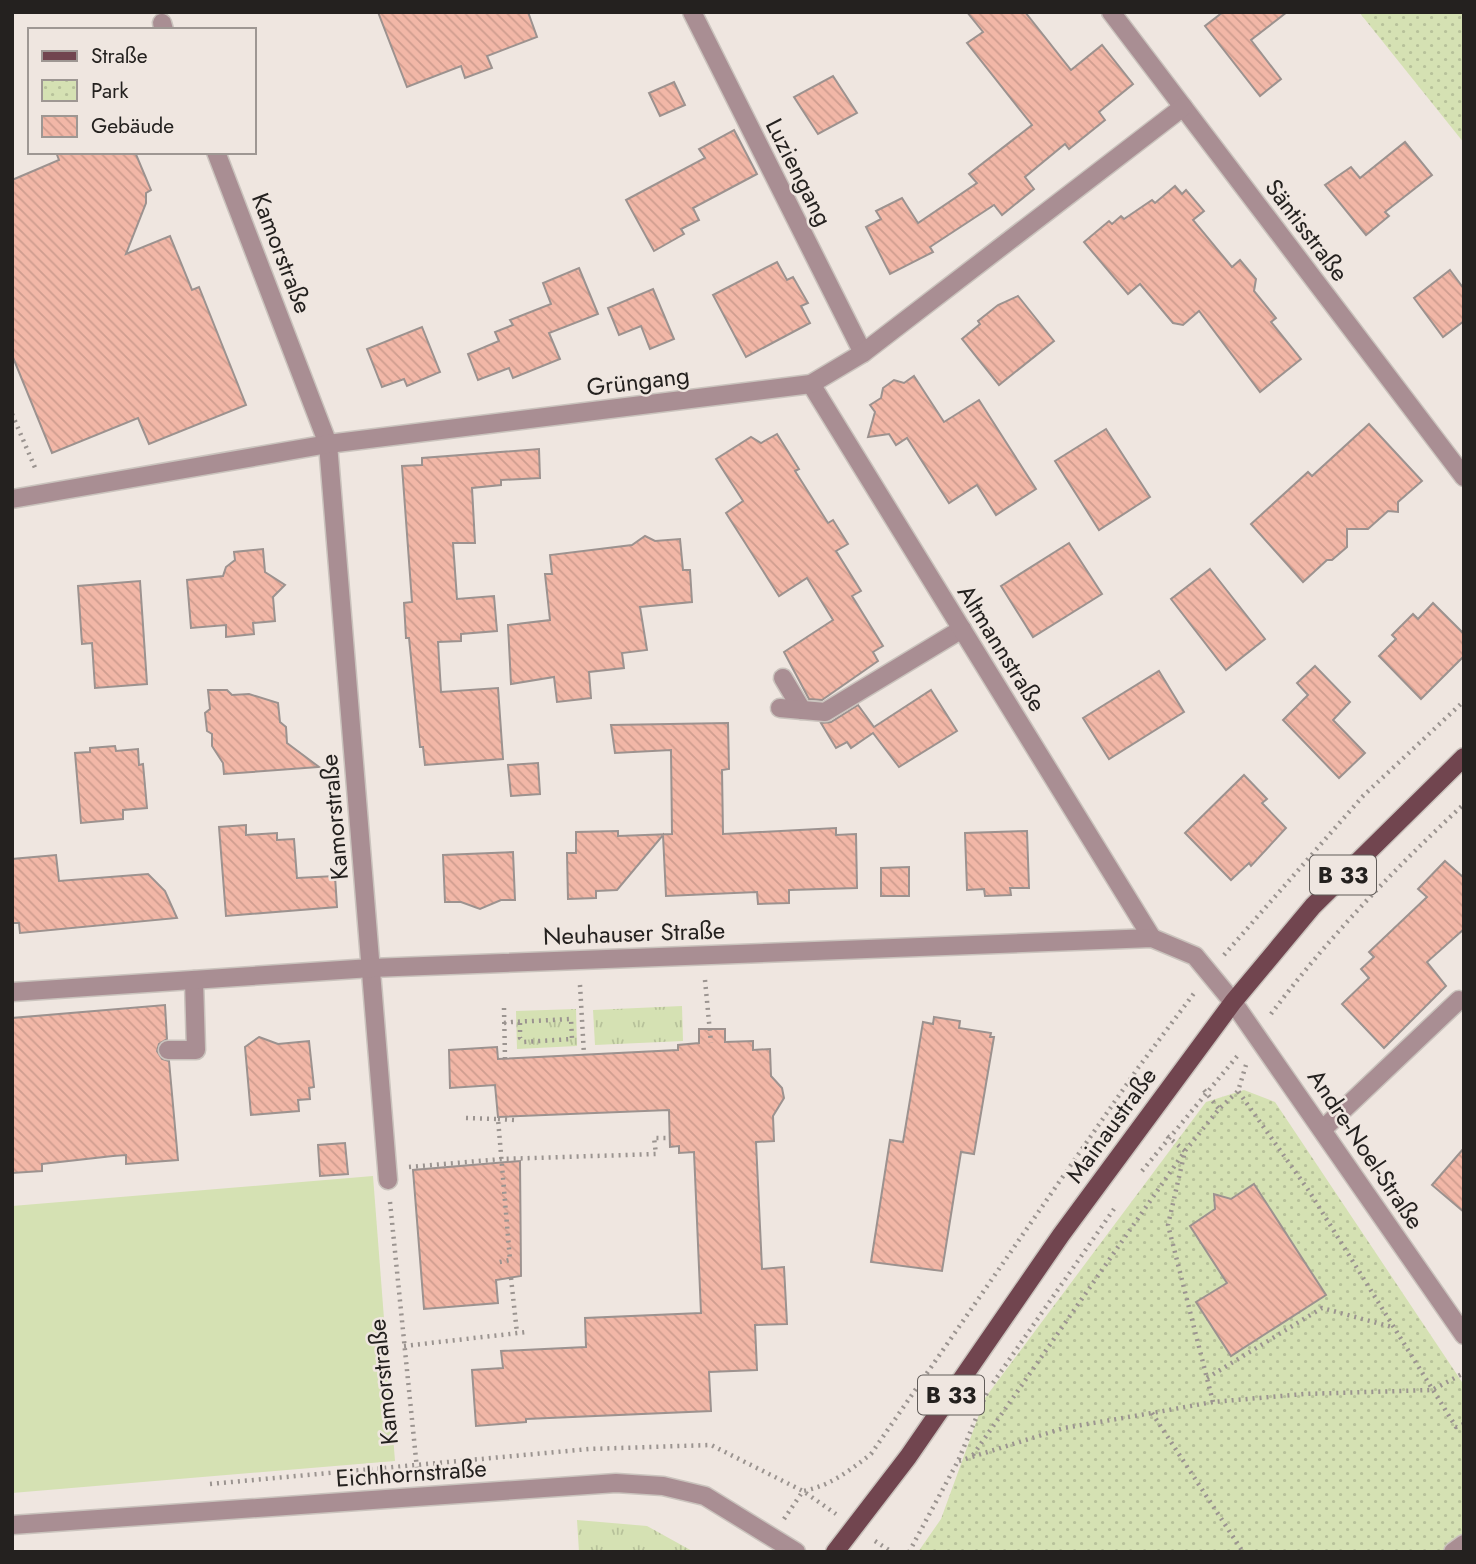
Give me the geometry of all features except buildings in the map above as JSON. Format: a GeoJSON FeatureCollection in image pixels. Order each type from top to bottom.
{"type":"FeatureCollection","features":[{"type":"Feature","properties":{"kind":"main road","name":"Mainaustraße"},"geometry":{"type":"LineString","coordinates":[[835,1552],[908,1457],[1061,1235],[1233,1002],[1313,905],[1464,757]]}},
{"type":"Feature","properties":{"kind":"street","name":"Luziengang"},"geometry":{"type":"LineString","coordinates":[[692,12],[863,353]]}},
{"type":"Feature","properties":{"kind":"street","name":"Säntisstraße"},"geometry":{"type":"LineString","coordinates":[[1111,12],[1464,477]]}},
{"type":"Feature","properties":{"kind":"street","name":"Grüngang"},"geometry":{"type":"LineString","coordinates":[[12,499],[328,444],[811,384],[863,353],[1183,107]]}},
{"type":"Feature","properties":{"kind":"street","name":"Kamorstraße"},"geometry":{"type":"LineString","coordinates":[[217,154],[328,444],[388,1175]]}},
{"type":"Feature","properties":{"kind":"street","name":"Altmannstraße"},"geometry":{"type":"LineString","coordinates":[[811,384],[1152,938]]}},
{"type":"Feature","properties":{"kind":"street"},"geometry":{"type":"LineString","coordinates":[[780,708],[825,712],[962,629]]}},
{"type":"Feature","properties":{"kind":"street"},"geometry":{"type":"LineString","coordinates":[[783,678],[802,710]]}},
{"type":"Feature","properties":{"kind":"street","name":"Neuhauser Straße"},"geometry":{"type":"LineString","coordinates":[[12,992],[371,968],[1152,938],[1195,956],[1233,1002]]}},
{"type":"Feature","properties":{"kind":"street"},"geometry":{"type":"LineString","coordinates":[[168,1050],[196,1051],[194,980]]}},
{"type":"Feature","properties":{"kind":"street"},"geometry":{"type":"LineString","coordinates":[[1323,1129],[1459,1000]]}},
{"type":"Feature","properties":{"kind":"street","name":"Andre-Noel-Straße"},"geometry":{"type":"LineString","coordinates":[[1233,1002],[1462,1326]]}},
{"type":"Feature","properties":{"kind":"street","name":"Eichhornstraße"},"geometry":{"type":"LineString","coordinates":[[12,1525],[616,1483],[663,1486],[705,1496],[796,1552]]}},
{"type":"Feature","properties":{"kind":"street"},"geometry":{"type":"LineString","coordinates":[[1453,1552],[1464,1544]]}},
{"type":"Feature","properties":{"kind":"path"},"geometry":{"type":"LineString","coordinates":[[12,414],[45,494]]}},
{"type":"Feature","properties":{"kind":"path"},"geometry":{"type":"LineString","coordinates":[[207,1484],[416,1467],[589,1449],[711,1445],[803,1491],[820,1488],[843,1476],[871,1454],[1138,1068],[1209,972],[1363,796],[1464,701]]}},
{"type":"Feature","properties":{"kind":"path"},"geometry":{"type":"LineString","coordinates":[[1138,1177],[1205,1092],[1256,1034],[1289,988],[1417,848],[1464,804]]}},
{"type":"Feature","properties":{"kind":"path"},"geometry":{"type":"LineString","coordinates":[[578,959],[584,1055]]}},
{"type":"Feature","properties":{"kind":"path"},"geometry":{"type":"LineString","coordinates":[[707,999],[711,1043]]}},
{"type":"Feature","properties":{"kind":"path"},"geometry":{"type":"LineString","coordinates":[[504,1008],[505,1058]]}},
{"type":"Feature","properties":{"kind":"path"},"geometry":{"type":"LineString","coordinates":[[504,1023],[520,1022],[571,1019],[572,1039],[524,1042],[520,1038],[520,1022]]}},
{"type":"Feature","properties":{"kind":"path"},"geometry":{"type":"LineString","coordinates":[[973,1455],[1185,1151],[1219,1108],[1238,1091],[1256,1034]]}},
{"type":"Feature","properties":{"kind":"path"},"geometry":{"type":"LineString","coordinates":[[1238,1091],[1309,1191],[1457,1427],[1464,1424]]}},
{"type":"Feature","properties":{"kind":"path"},"geometry":{"type":"LineString","coordinates":[[466,1118],[514,1120],[513,1116]]}},
{"type":"Feature","properties":{"kind":"path"},"geometry":{"type":"LineString","coordinates":[[495,1263],[510,1260],[498,1119]]}},
{"type":"Feature","properties":{"kind":"path"},"geometry":{"type":"LineString","coordinates":[[388,1175],[502,1159],[656,1153],[654,1138],[670,1138]]}},
{"type":"Feature","properties":{"kind":"path"},"geometry":{"type":"LineString","coordinates":[[1185,1151],[1168,1225],[1213,1402]]}},
{"type":"Feature","properties":{"kind":"path","name":"Kamorstraße"},"geometry":{"type":"LineString","coordinates":[[388,1175],[420,1497]]}},
{"type":"Feature","properties":{"kind":"path"},"geometry":{"type":"LineString","coordinates":[[909,1552],[958,1461],[986,1393],[1122,1198]]}},
{"type":"Feature","properties":{"kind":"path"},"geometry":{"type":"LineString","coordinates":[[512,1278],[517,1333]]}},
{"type":"Feature","properties":{"kind":"path"},"geometry":{"type":"LineString","coordinates":[[1207,1378],[1322,1308],[1393,1328]]}},
{"type":"Feature","properties":{"kind":"path"},"geometry":{"type":"LineString","coordinates":[[404,1346],[527,1332]]}},
{"type":"Feature","properties":{"kind":"path"},"geometry":{"type":"LineString","coordinates":[[958,1461],[1064,1429],[1213,1402],[1304,1394],[1432,1390],[1464,1373]]}},
{"type":"Feature","properties":{"kind":"path"},"geometry":{"type":"LineString","coordinates":[[1152,1413],[1243,1552]]}},
{"type":"Feature","properties":{"kind":"green space"},"geometry":{"type":"Polygon","coordinates":[[[1359,12],[1464,12],[1464,143],[1359,12]]]}},
{"type":"Feature","properties":{"kind":"green space"},"geometry":{"type":"Polygon","coordinates":[[[682,1006],[683,1041],[595,1045],[593,1010],[682,1006]]]}},
{"type":"Feature","properties":{"kind":"green space"},"geometry":{"type":"Polygon","coordinates":[[[576,1009],[577,1046],[517,1049],[516,1011],[576,1009]]]}},
{"type":"Feature","properties":{"kind":"green space"},"geometry":{"type":"Polygon","coordinates":[[[1244,1090],[1275,1102],[1464,1385],[1464,1552],[918,1552],[941,1519],[985,1398],[1206,1102],[1244,1090]]]}},
{"type":"Feature","properties":{"kind":"green space"},"geometry":{"type":"Polygon","coordinates":[[[373,1176],[395,1461],[12,1493],[12,1206],[373,1176]]]}},
{"type":"Feature","properties":{"kind":"green space"},"geometry":{"type":"Polygon","coordinates":[[[577,1520],[647,1526],[694,1552],[579,1552],[577,1520]]]}}]}
